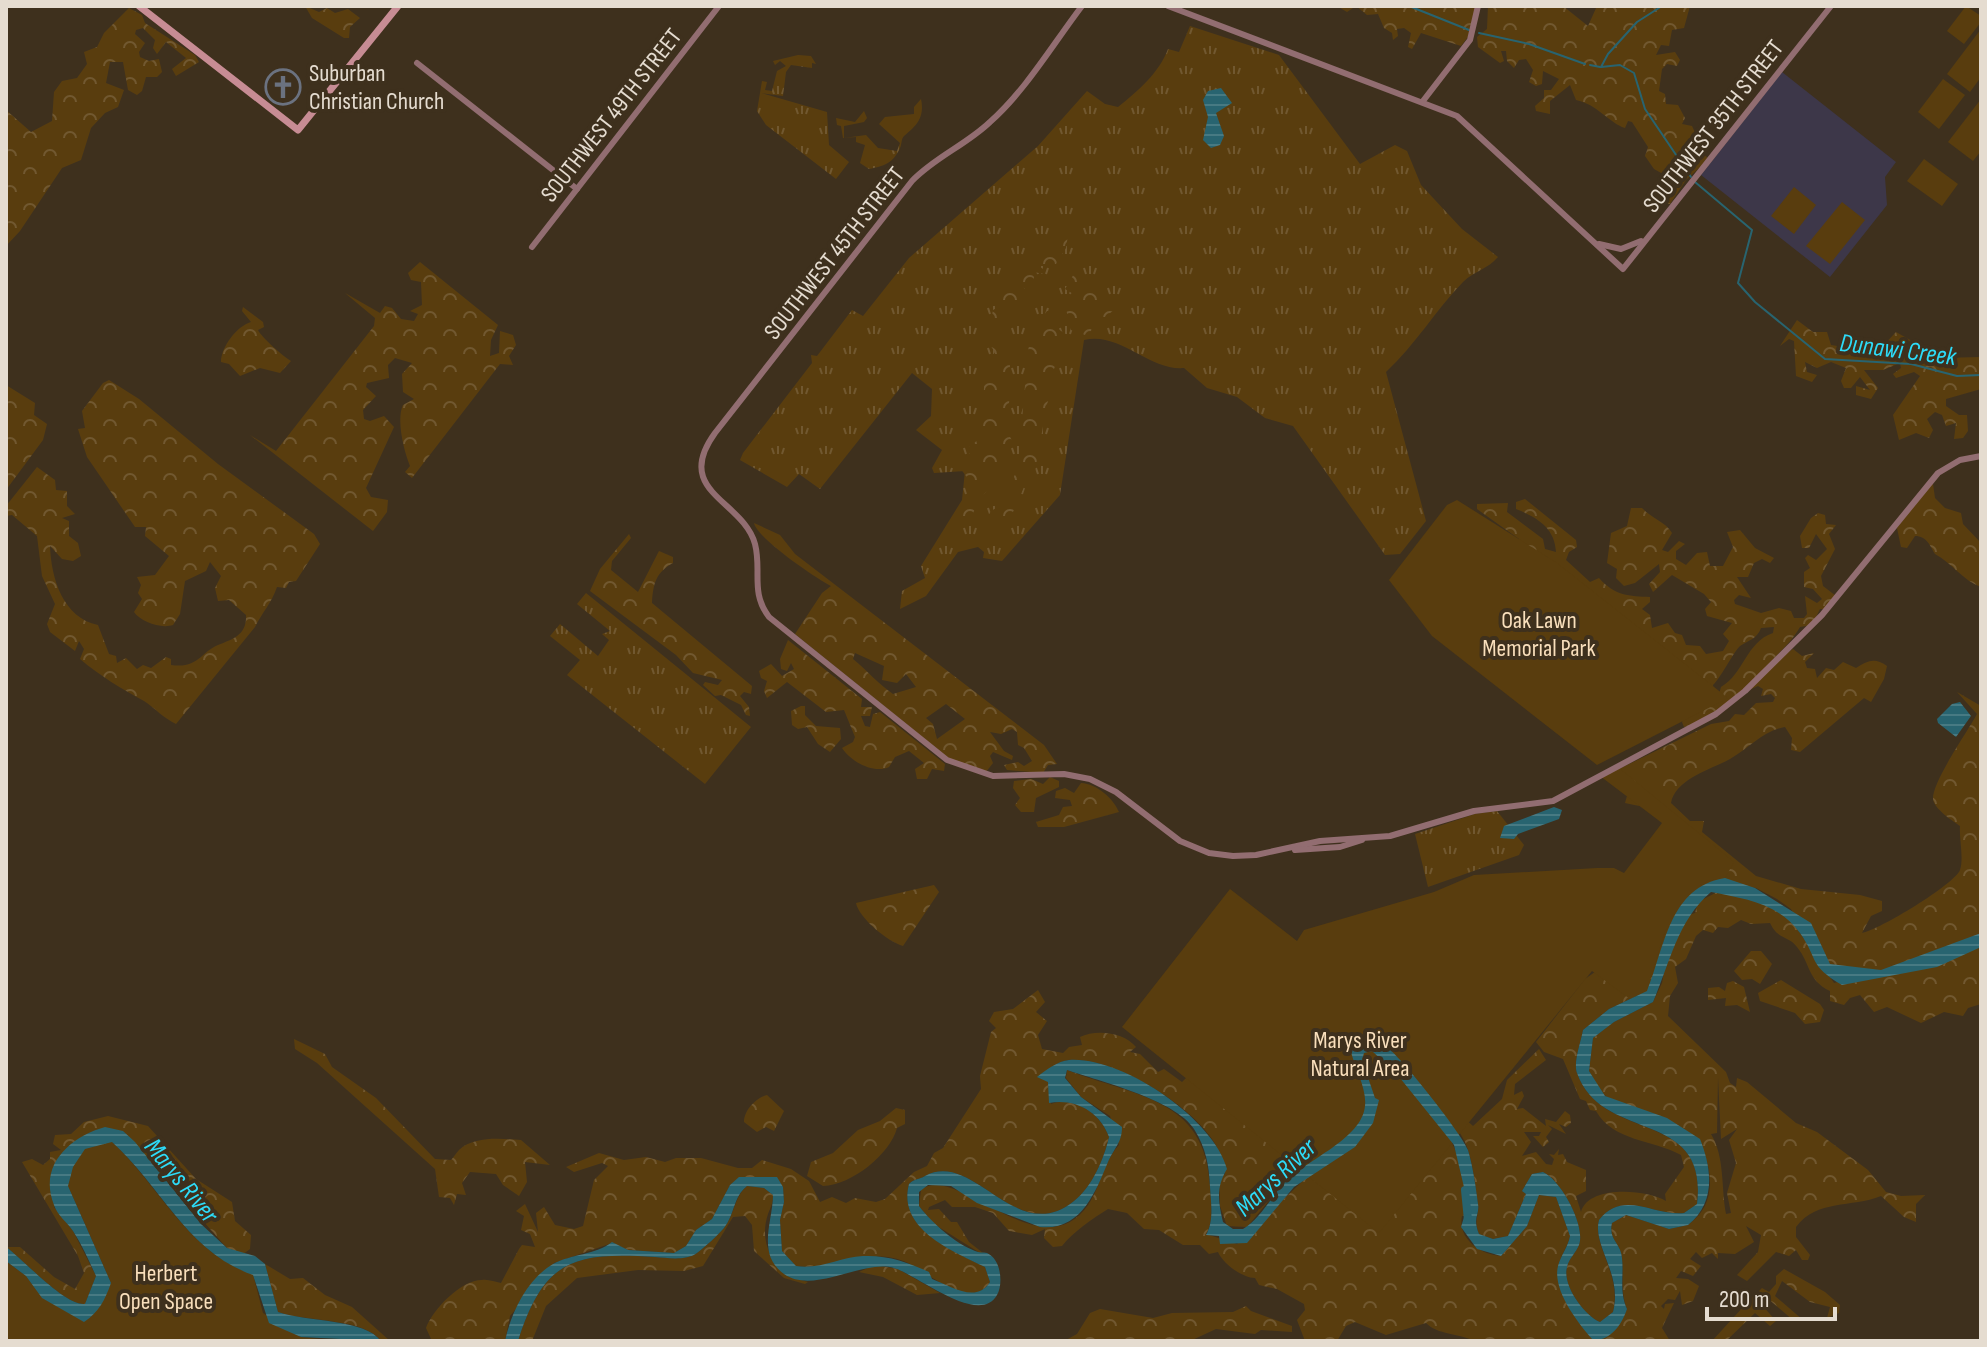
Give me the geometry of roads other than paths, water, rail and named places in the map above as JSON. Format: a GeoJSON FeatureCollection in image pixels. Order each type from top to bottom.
{"type":"FeatureCollection","features":[{"type":"Feature","properties":{"kind":"main road"},"geometry":{"type":"LineString","coordinates":[[139,6],[298,130],[398,6]]}},
{"type":"Feature","properties":{"kind":"street","name":"SOUTHWEST 49TH STREET"},"geometry":{"type":"LineString","coordinates":[[532,247],[719,6]]}},
{"type":"Feature","properties":{"kind":"street","name":"SOUTHWEST 45TH STREET"},"geometry":{"type":"LineString","coordinates":[[1082,6],[998,115],[980,132],[935,159],[912,181],[715,433],[704,453],[702,470],[710,492],[741,519],[752,536],[756,552],[755,589],[769,617],[938,755],[993,776],[1064,774],[1090,779],[1116,792],[1173,837],[1209,853],[1243,856],[1279,850],[1340,847],[1363,839],[1398,835],[1474,811],[1553,801],[1716,714],[1745,691],[1822,615],[1938,473],[1960,460],[1981,456]]}},
{"type":"Feature","properties":{"kind":"street"},"geometry":{"type":"LineString","coordinates":[[1168,6],[1423,101],[1465,122],[1594,242],[1621,249],[1636,245],[1650,234]]}},
{"type":"Feature","properties":{"kind":"street"},"geometry":{"type":"LineString","coordinates":[[1423,101],[1470,40],[1478,6]]}},
{"type":"Feature","properties":{"kind":"street","name":"SOUTHWEST 35TH STREET"},"geometry":{"type":"LineString","coordinates":[[1594,242],[1623,269],[1831,6]]}},
{"type":"Feature","properties":{"kind":"street"},"geometry":{"type":"LineString","coordinates":[[417,63],[577,189]]}},
{"type":"Feature","properties":{"kind":"water"},"geometry":{"type":"Polygon","coordinates":[[[1221,88],[1232,103],[1216,113],[1224,136],[1220,145],[1211,148],[1203,140],[1208,117],[1203,100],[1208,91],[1221,88]]]}},
{"type":"Feature","properties":{"kind":"water"},"geometry":{"type":"Polygon","coordinates":[[[1960,702],[1971,716],[1956,737],[1937,719],[1952,704],[1960,702]]]}},
{"type":"Feature","properties":{"kind":"water"},"geometry":{"type":"Polygon","coordinates":[[[1554,807],[1562,810],[1559,819],[1518,834],[1514,839],[1500,838],[1504,826],[1554,807]]]}},
{"type":"Feature","properties":{"kind":"water"},"geometry":{"type":"Polygon","coordinates":[[[1725,878],[1755,888],[1811,923],[1830,964],[1881,970],[1981,933],[1981,947],[1937,967],[1842,985],[1819,967],[1800,933],[1782,915],[1749,900],[1711,892],[1699,903],[1682,929],[1653,1002],[1614,1022],[1593,1038],[1589,1071],[1605,1096],[1667,1118],[1700,1139],[1709,1174],[1703,1206],[1688,1225],[1669,1229],[1626,1215],[1612,1223],[1612,1234],[1621,1253],[1622,1290],[1627,1309],[1619,1326],[1605,1338],[1593,1340],[1562,1295],[1558,1266],[1570,1236],[1556,1197],[1539,1195],[1527,1226],[1501,1256],[1477,1249],[1461,1227],[1468,1204],[1454,1145],[1396,1073],[1372,1051],[1364,1053],[1362,1060],[1375,1098],[1379,1100],[1373,1123],[1355,1147],[1294,1187],[1247,1243],[1220,1244],[1219,1236],[1206,1235],[1211,1212],[1208,1164],[1198,1136],[1185,1119],[1154,1100],[1067,1070],[1065,1078],[1081,1097],[1122,1127],[1119,1141],[1098,1186],[1076,1216],[1054,1227],[1040,1227],[977,1203],[951,1186],[928,1185],[919,1192],[919,1206],[938,1226],[960,1243],[976,1252],[987,1253],[996,1261],[1000,1285],[997,1295],[988,1303],[976,1305],[962,1302],[894,1268],[868,1268],[809,1281],[784,1274],[775,1266],[768,1247],[773,1195],[764,1188],[747,1186],[739,1195],[724,1228],[693,1256],[603,1256],[566,1266],[551,1277],[539,1293],[518,1341],[505,1341],[511,1319],[522,1298],[544,1270],[560,1261],[599,1250],[612,1242],[628,1250],[674,1253],[686,1246],[696,1230],[712,1219],[730,1185],[739,1177],[777,1177],[783,1187],[780,1220],[782,1251],[796,1266],[813,1266],[863,1256],[880,1257],[921,1268],[929,1272],[932,1279],[955,1289],[978,1292],[990,1282],[985,1267],[943,1246],[919,1226],[907,1200],[909,1184],[943,1171],[961,1175],[1014,1207],[1033,1213],[1053,1212],[1074,1201],[1096,1172],[1109,1137],[1099,1120],[1085,1108],[1068,1103],[1049,1103],[1048,1082],[1037,1077],[1056,1064],[1069,1060],[1090,1061],[1114,1068],[1163,1094],[1185,1111],[1219,1150],[1227,1169],[1219,1194],[1223,1222],[1233,1229],[1243,1229],[1260,1214],[1285,1182],[1344,1139],[1362,1118],[1364,1093],[1351,1052],[1354,1046],[1369,1042],[1384,1045],[1401,1061],[1463,1141],[1474,1177],[1479,1234],[1493,1239],[1508,1236],[1526,1194],[1522,1191],[1532,1174],[1543,1172],[1557,1184],[1570,1204],[1579,1227],[1579,1245],[1567,1267],[1568,1282],[1581,1306],[1600,1322],[1613,1312],[1615,1298],[1600,1240],[1599,1220],[1608,1211],[1628,1205],[1684,1213],[1697,1204],[1696,1173],[1687,1153],[1671,1139],[1608,1110],[1590,1095],[1576,1068],[1583,1030],[1609,1009],[1647,991],[1665,938],[1680,906],[1706,884],[1725,878]]]}},
{"type":"Feature","properties":{"kind":"water"},"geometry":{"type":"Polygon","coordinates":[[[105,1127],[123,1131],[135,1142],[201,1224],[227,1248],[255,1256],[265,1264],[278,1312],[349,1325],[373,1334],[381,1341],[301,1337],[269,1323],[253,1275],[210,1251],[112,1142],[85,1149],[73,1167],[68,1186],[111,1283],[106,1295],[98,1310],[84,1322],[42,1298],[26,1276],[6,1261],[6,1247],[67,1298],[85,1304],[96,1276],[76,1236],[55,1209],[50,1177],[60,1155],[69,1146],[105,1127]]]}},
{"type":"Feature","properties":{"kind":"waterway"},"geometry":{"type":"LineString","coordinates":[[1409,6],[1469,30]]}},
{"type":"Feature","properties":{"kind":"waterway","name":"Dunawi Creek"},"geometry":{"type":"LineString","coordinates":[[1662,6],[1637,22],[1608,54],[1601,67],[1620,65],[1634,73],[1645,109],[1691,177]]}},
{"type":"Feature","properties":{"kind":"waterway"},"geometry":{"type":"LineString","coordinates":[[1479,33],[1529,44],[1585,64]]}},
{"type":"Feature","properties":{"kind":"waterway"},"geometry":{"type":"LineString","coordinates":[[1590,65],[1600,67]]}},
{"type":"Feature","properties":{"kind":"waterway","name":"Dunawi Creek"},"geometry":{"type":"LineString","coordinates":[[1695,182],[1752,230],[1738,283],[1755,302],[1825,359],[1911,364],[1957,376],[1981,375]]}},
{"type":"Feature","properties":{"kind":"waterway","name":"Marys River"},"geometry":{"type":"LineString","coordinates":[[1465,1190],[1468,1220]]}},
{"type":"Feature","properties":{"kind":"place","name":"Suburban Christian Church"},"geometry":{"type":"Point","coordinates":[283,87]}},
{"type":"Feature","properties":{"kind":"park label","name":"Oak Lawn Memorial Park"},"geometry":{"type":"Point","coordinates":[1539,634]}},
{"type":"Feature","properties":{"kind":"park label","name":"Marys River Natural Area"},"geometry":{"type":"Point","coordinates":[1360,1054]}},
{"type":"Feature","properties":{"kind":"park label","name":"Herbert Open Space"},"geometry":{"type":"Point","coordinates":[166,1287]}}]}
